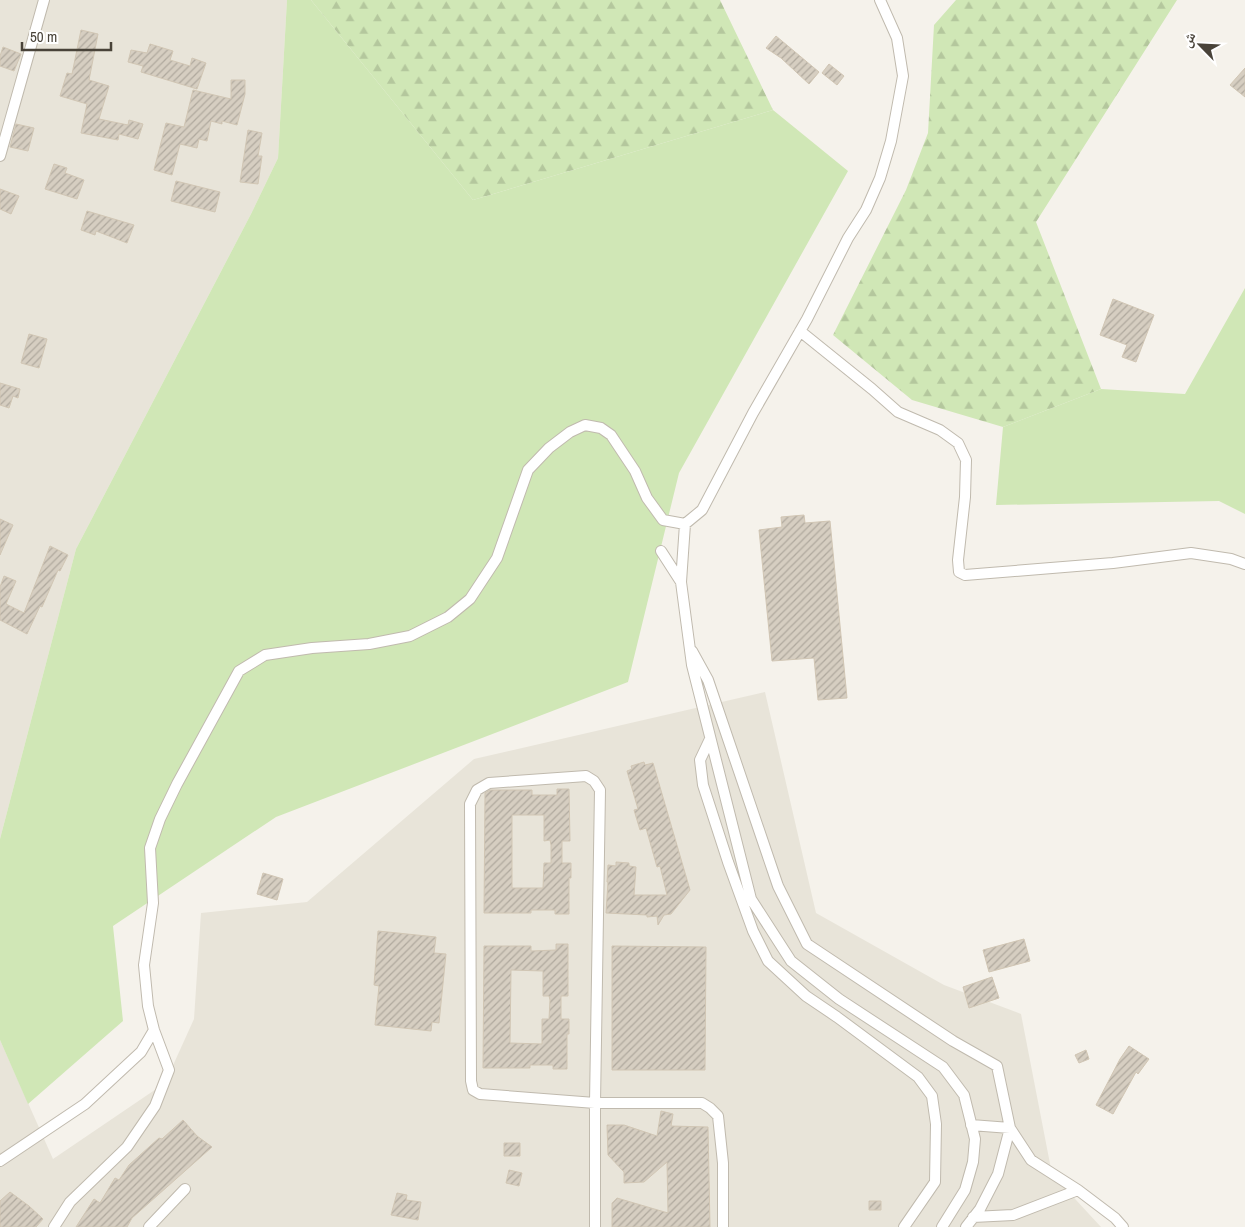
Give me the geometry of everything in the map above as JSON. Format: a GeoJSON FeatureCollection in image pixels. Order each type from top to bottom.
{"type":"FeatureCollection","features":[{"type":"Feature","properties":{"kind":"street"},"geometry":{"type":"LineString","coordinates":[[0,156],[44,0]]}},
{"type":"Feature","properties":{"kind":"street"},"geometry":{"type":"LineString","coordinates":[[880,0],[897,38],[903,76],[891,141],[880,178],[866,210],[848,238],[800,331],[753,413],[702,510],[685,524],[681,582],[692,665],[751,899],[791,961],[839,998],[943,1067],[964,1095],[975,1139],[973,1162],[965,1190],[942,1227]]}},
{"type":"Feature","properties":{"kind":"street"},"geometry":{"type":"LineString","coordinates":[[800,331],[898,412],[940,430],[958,442],[966,460],[965,497],[958,560],[959,572],[965,575],[1093,565],[1192,553],[1231,559],[1245,564]]}},
{"type":"Feature","properties":{"kind":"street"},"geometry":{"type":"LineString","coordinates":[[54,1227],[70,1202],[128,1147],[155,1106],[169,1070],[154,1030],[148,1006],[144,965],[153,903],[150,848],[160,819],[177,784],[239,671],[265,655],[312,648],[369,644],[410,636],[448,617],[470,599],[497,558],[528,470],[548,448],[570,432],[585,425],[601,428],[611,435],[635,471],[647,498],[663,520],[685,524]]}},
{"type":"Feature","properties":{"kind":"street"},"geometry":{"type":"LineString","coordinates":[[661,551],[681,582]]}},
{"type":"Feature","properties":{"kind":"street"},"geometry":{"type":"LineString","coordinates":[[689,644],[708,680],[778,886],[808,944],[953,1041],[997,1066],[1010,1128],[1031,1160],[1078,1190],[1123,1227]]}},
{"type":"Feature","properties":{"kind":"street"},"geometry":{"type":"LineString","coordinates":[[710,739],[700,760],[704,785],[753,931],[768,960],[806,996],[918,1077],[932,1096],[936,1124],[935,1182],[904,1227]]}},
{"type":"Feature","properties":{"kind":"street"},"geometry":{"type":"LineString","coordinates":[[595,1227],[595,1103],[600,790],[594,781],[586,776],[489,783],[477,790],[470,804],[470,1081],[473,1090],[480,1094],[595,1103],[702,1102],[718,1116],[723,1164],[723,1227]]}},
{"type":"Feature","properties":{"kind":"street"},"geometry":{"type":"LineString","coordinates":[[0,1161],[85,1104],[141,1052],[154,1030]]}},
{"type":"Feature","properties":{"kind":"street"},"geometry":{"type":"LineString","coordinates":[[972,1125],[1010,1128]]}},
{"type":"Feature","properties":{"kind":"street"},"geometry":{"type":"LineString","coordinates":[[966,1227],[980,1209],[998,1174],[1010,1128]]}},
{"type":"Feature","properties":{"kind":"street"},"geometry":{"type":"LineString","coordinates":[[149,1227],[185,1189]]}},
{"type":"Feature","properties":{"kind":"street"},"geometry":{"type":"LineString","coordinates":[[973,1217],[1013,1215],[1078,1190]]}},
{"type":"Feature","properties":{"kind":"shaded area"},"geometry":{"type":"Polygon","coordinates":[[[0,0],[287,0],[278,158],[251,214],[76,549],[0,839],[0,0]]]}},
{"type":"Feature","properties":{"kind":"shaded area"},"geometry":{"type":"Polygon","coordinates":[[[765,692],[816,913],[944,985],[1021,1014],[1052,1174],[1101,1227],[0,1227],[0,1040],[53,1159],[165,1083],[194,1019],[201,913],[307,902],[474,759],[765,692]]]}},
{"type":"Feature","properties":{"kind":"green space"},"geometry":{"type":"Polygon","coordinates":[[[287,0],[311,0],[473,200],[773,110],[848,171],[679,473],[628,682],[276,817],[113,926],[123,1021],[28,1104],[0,1040],[0,839],[76,549],[251,214],[278,158],[287,0]]]}},
{"type":"Feature","properties":{"kind":"green space"},"geometry":{"type":"Polygon","coordinates":[[[311,0],[720,0],[773,110],[473,200],[311,0]]]}},
{"type":"Feature","properties":{"kind":"green space"},"geometry":{"type":"Polygon","coordinates":[[[956,0],[1177,0],[1036,222],[1101,389],[1003,427],[912,400],[833,335],[906,190],[928,133],[934,25],[956,0]]]}},
{"type":"Feature","properties":{"kind":"green space"},"geometry":{"type":"Polygon","coordinates":[[[1245,288],[1245,514],[1219,501],[996,505],[1003,427],[1101,389],[1185,394],[1245,288]]]}},
{"type":"Feature","properties":{"kind":"building"},"geometry":{"type":"Polygon","coordinates":[[[81,30],[98,34],[89,80],[109,86],[99,119],[128,125],[129,120],[143,124],[138,139],[119,134],[118,140],[81,133],[87,104],[60,96],[67,73],[72,74],[81,30]]]}},
{"type":"Feature","properties":{"kind":"building"},"geometry":{"type":"Polygon","coordinates":[[[776,36],[819,72],[809,84],[781,58],[766,48],[776,36]]]}},
{"type":"Feature","properties":{"kind":"building"},"geometry":{"type":"Polygon","coordinates":[[[150,44],[173,51],[170,60],[190,66],[192,58],[206,63],[197,89],[141,72],[143,66],[128,62],[131,50],[147,53],[150,44]]]}},
{"type":"Feature","properties":{"kind":"building"},"geometry":{"type":"Polygon","coordinates":[[[3,47],[21,54],[14,71],[0,66],[0,56],[3,47]]]}},
{"type":"Feature","properties":{"kind":"building"},"geometry":{"type":"Polygon","coordinates":[[[829,64],[844,76],[837,85],[822,73],[829,64]]]}},
{"type":"Feature","properties":{"kind":"building"},"geometry":{"type":"Polygon","coordinates":[[[1245,68],[1245,97],[1230,85],[1245,68]]]}},
{"type":"Feature","properties":{"kind":"building"},"geometry":{"type":"Polygon","coordinates":[[[231,80],[245,80],[245,94],[237,125],[222,121],[222,124],[211,121],[207,141],[199,139],[197,148],[180,144],[172,175],[154,170],[166,123],[184,127],[193,90],[231,99],[231,80]]]}},
{"type":"Feature","properties":{"kind":"building"},"geometry":{"type":"Polygon","coordinates":[[[16,124],[34,128],[28,151],[10,147],[16,124]]]}},
{"type":"Feature","properties":{"kind":"building"},"geometry":{"type":"Polygon","coordinates":[[[248,130],[262,133],[258,156],[262,156],[258,184],[240,182],[248,130]]]}},
{"type":"Feature","properties":{"kind":"building"},"geometry":{"type":"Polygon","coordinates":[[[54,164],[67,168],[65,173],[84,180],[77,199],[45,189],[54,164]]]}},
{"type":"Feature","properties":{"kind":"building"},"geometry":{"type":"Polygon","coordinates":[[[176,181],[220,192],[215,212],[171,201],[176,181]]]}},
{"type":"Feature","properties":{"kind":"building"},"geometry":{"type":"Polygon","coordinates":[[[0,189],[19,196],[11,214],[0,209],[0,189]]]}},
{"type":"Feature","properties":{"kind":"building"},"geometry":{"type":"Polygon","coordinates":[[[87,211],[134,225],[127,243],[96,231],[95,235],[81,230],[87,211]]]}},
{"type":"Feature","properties":{"kind":"building"},"geometry":{"type":"Polygon","coordinates":[[[1113,299],[1154,315],[1136,362],[1122,357],[1127,345],[1100,335],[1113,299]]]}},
{"type":"Feature","properties":{"kind":"building"},"geometry":{"type":"Polygon","coordinates":[[[29,334],[47,339],[39,368],[21,363],[29,334]]]}},
{"type":"Feature","properties":{"kind":"building"},"geometry":{"type":"Polygon","coordinates":[[[0,383],[20,389],[18,398],[13,396],[9,408],[0,405],[0,383]]]}},
{"type":"Feature","properties":{"kind":"building"},"geometry":{"type":"Polygon","coordinates":[[[804,515],[805,523],[830,521],[847,698],[818,700],[814,658],[772,661],[759,530],[782,527],[781,517],[804,515]]]}},
{"type":"Feature","properties":{"kind":"building"},"geometry":{"type":"Polygon","coordinates":[[[0,519],[13,525],[0,555],[0,519]]]}},
{"type":"Feature","properties":{"kind":"building"},"geometry":{"type":"Polygon","coordinates":[[[50,546],[68,555],[60,571],[58,570],[42,607],[40,606],[27,634],[0,620],[0,587],[4,576],[16,581],[6,604],[24,613],[50,546]]]}},
{"type":"Feature","properties":{"kind":"building"},"geometry":{"type":"Polygon","coordinates":[[[644,762],[645,765],[653,763],[690,890],[671,914],[664,915],[658,925],[657,916],[647,917],[647,915],[606,913],[608,865],[616,866],[616,862],[629,863],[629,866],[636,867],[634,895],[667,895],[660,866],[657,867],[646,828],[640,830],[634,810],[638,809],[627,771],[632,769],[631,766],[644,762]]]}},
{"type":"Feature","properties":{"kind":"building"},"geometry":{"type":"Polygon","coordinates":[[[557,789],[569,789],[570,841],[562,841],[562,863],[571,863],[569,914],[555,914],[555,910],[531,910],[531,913],[484,913],[485,793],[490,790],[532,790],[532,795],[557,795],[557,789]],[[512,815],[512,888],[543,888],[544,863],[551,863],[550,840],[544,841],[544,815],[512,815]]]}},
{"type":"Feature","properties":{"kind":"building"},"geometry":{"type":"Polygon","coordinates":[[[263,873],[283,879],[277,900],[257,894],[263,873]]]}},
{"type":"Feature","properties":{"kind":"building"},"geometry":{"type":"Polygon","coordinates":[[[378,931],[436,937],[434,953],[446,954],[439,1023],[432,1022],[431,1031],[375,1025],[379,986],[374,985],[378,931]]]}},
{"type":"Feature","properties":{"kind":"building"},"geometry":{"type":"Polygon","coordinates":[[[1024,939],[1030,961],[989,972],[983,950],[1024,939]]]}},
{"type":"Feature","properties":{"kind":"building"},"geometry":{"type":"Polygon","coordinates":[[[556,944],[568,944],[568,996],[561,996],[561,1019],[569,1019],[567,1069],[553,1069],[553,1065],[530,1065],[530,1068],[483,1068],[484,946],[531,946],[531,951],[556,950],[556,944]],[[511,970],[510,1043],[542,1044],[542,1019],[549,1019],[550,1000],[549,996],[543,996],[543,971],[511,970]]]}},
{"type":"Feature","properties":{"kind":"building"},"geometry":{"type":"Polygon","coordinates":[[[612,946],[706,947],[705,1070],[612,1070],[612,946]]]}},
{"type":"Feature","properties":{"kind":"building"},"geometry":{"type":"Polygon","coordinates":[[[992,977],[999,998],[969,1008],[963,987],[992,977]]]}},
{"type":"Feature","properties":{"kind":"building"},"geometry":{"type":"Polygon","coordinates":[[[1129,1046],[1149,1059],[1138,1074],[1136,1072],[1113,1114],[1096,1105],[1120,1059],[1129,1046]]]}},
{"type":"Feature","properties":{"kind":"building"},"geometry":{"type":"Polygon","coordinates":[[[1086,1050],[1089,1059],[1079,1063],[1075,1055],[1086,1050]]]}},
{"type":"Feature","properties":{"kind":"building"},"geometry":{"type":"Polygon","coordinates":[[[661,1111],[673,1114],[671,1126],[708,1127],[710,1227],[612,1227],[612,1203],[617,1198],[668,1213],[667,1162],[644,1182],[624,1183],[624,1172],[608,1155],[607,1125],[624,1125],[657,1136],[661,1111]]]}},
{"type":"Feature","properties":{"kind":"building"},"geometry":{"type":"Polygon","coordinates":[[[183,1120],[197,1136],[212,1147],[132,1218],[127,1227],[76,1227],[94,1199],[100,1203],[115,1178],[119,1180],[129,1165],[159,1138],[162,1139],[183,1120]]]}},
{"type":"Feature","properties":{"kind":"building"},"geometry":{"type":"Polygon","coordinates":[[[504,1143],[520,1143],[520,1156],[504,1156],[504,1143]]]}},
{"type":"Feature","properties":{"kind":"building"},"geometry":{"type":"Polygon","coordinates":[[[509,1170],[522,1173],[519,1186],[506,1183],[509,1170]]]}},
{"type":"Feature","properties":{"kind":"building"},"geometry":{"type":"Polygon","coordinates":[[[10,1192],[43,1219],[36,1227],[0,1227],[0,1201],[10,1192]]]}},
{"type":"Feature","properties":{"kind":"building"},"geometry":{"type":"Polygon","coordinates":[[[397,1193],[407,1195],[406,1200],[421,1202],[418,1220],[391,1215],[397,1193]]]}},
{"type":"Feature","properties":{"kind":"building"},"geometry":{"type":"Polygon","coordinates":[[[869,1201],[881,1201],[881,1210],[869,1210],[869,1201]]]}}]}
